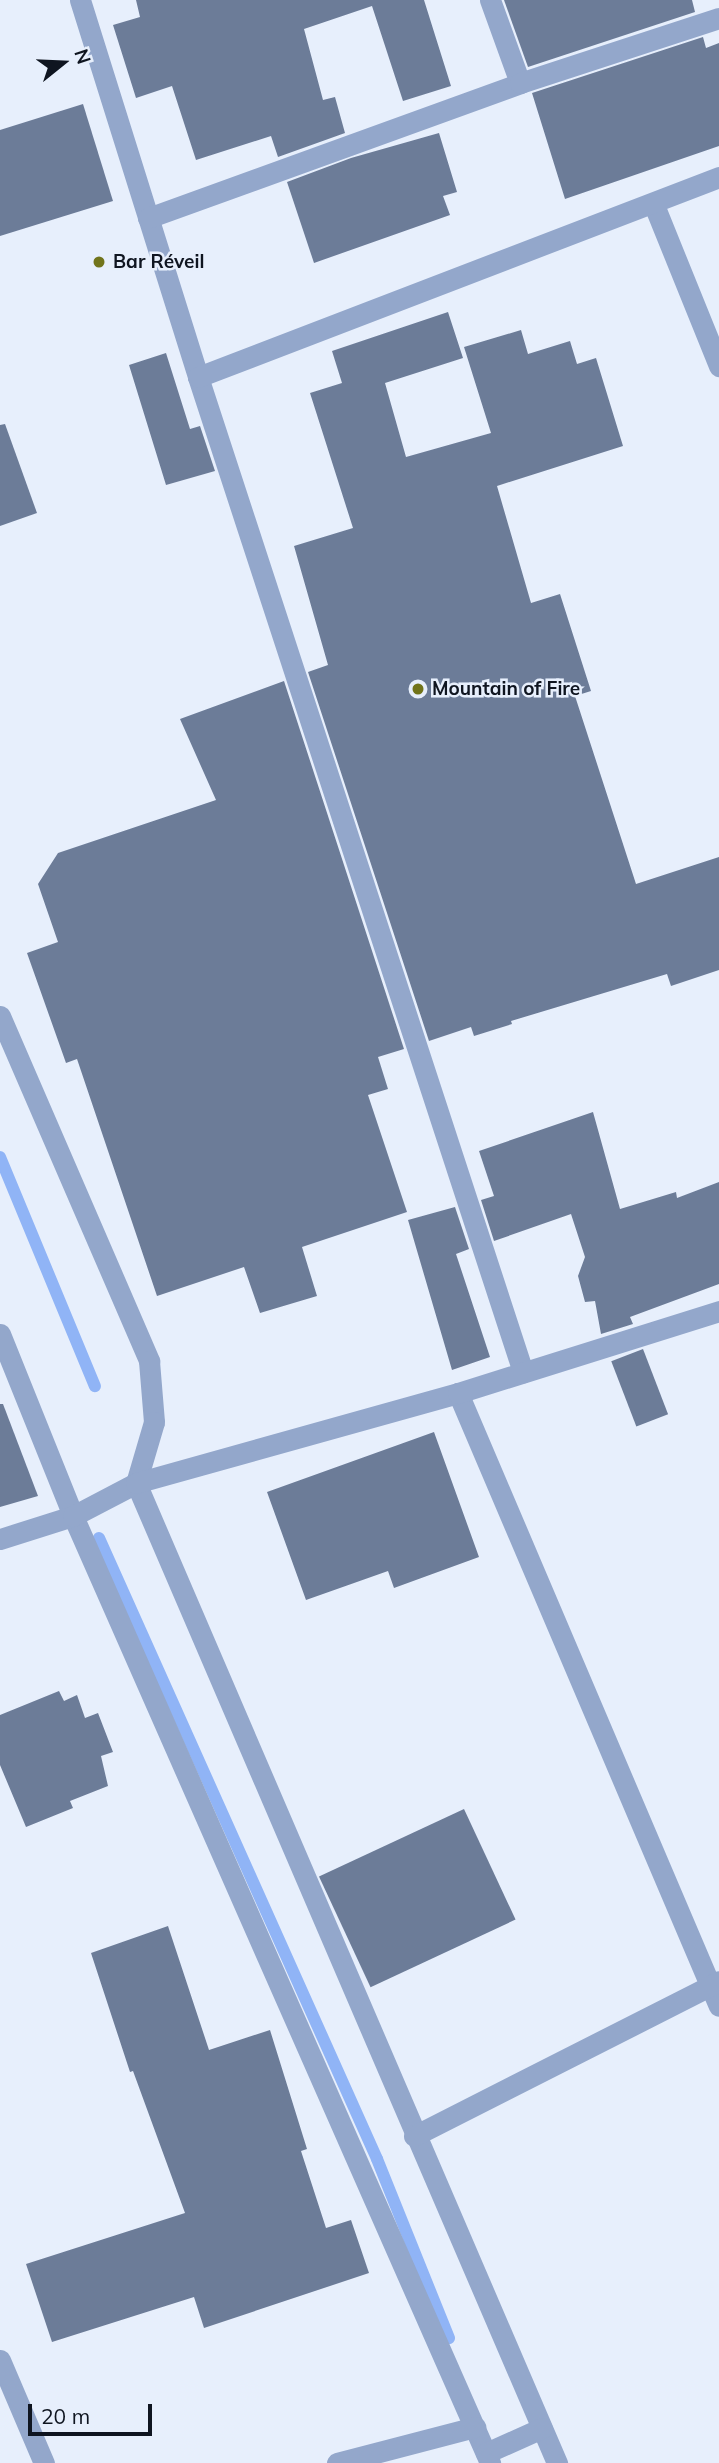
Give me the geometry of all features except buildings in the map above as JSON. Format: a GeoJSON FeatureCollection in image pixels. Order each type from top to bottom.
{"type":"FeatureCollection","features":[{"type":"Feature","properties":{"kind":"street"},"geometry":{"type":"LineString","coordinates":[[79,0],[198,377],[523,1372]]}},
{"type":"Feature","properties":{"kind":"street"},"geometry":{"type":"LineString","coordinates":[[490,0],[520,83]]}},
{"type":"Feature","properties":{"kind":"street"},"geometry":{"type":"LineString","coordinates":[[148,218],[520,83],[719,18]]}},
{"type":"Feature","properties":{"kind":"street"},"geometry":{"type":"LineString","coordinates":[[198,377],[654,205],[719,177]]}},
{"type":"Feature","properties":{"kind":"street"},"geometry":{"type":"LineString","coordinates":[[654,205],[719,366]]}},
{"type":"Feature","properties":{"kind":"street"},"geometry":{"type":"LineString","coordinates":[[0,1016],[149,1361],[154,1422],[136,1483],[414,2136],[557,2463]]}},
{"type":"Feature","properties":{"kind":"street"},"geometry":{"type":"LineString","coordinates":[[0,1539],[73,1516],[136,1483],[458,1393],[719,1311]]}},
{"type":"Feature","properties":{"kind":"street"},"geometry":{"type":"LineString","coordinates":[[0,1335],[73,1516],[488,2458],[542,2428]]}},
{"type":"Feature","properties":{"kind":"street"},"geometry":{"type":"LineString","coordinates":[[458,1393],[715,1983],[719,2006]]}},
{"type":"Feature","properties":{"kind":"street"},"geometry":{"type":"LineString","coordinates":[[414,2136],[715,1983]]}},
{"type":"Feature","properties":{"kind":"street"},"geometry":{"type":"LineString","coordinates":[[0,2360],[44,2463]]}},
{"type":"Feature","properties":{"kind":"street"},"geometry":{"type":"LineString","coordinates":[[337,2463],[475,2427]]}},
{"type":"Feature","properties":{"kind":"waterway"},"geometry":{"type":"LineString","coordinates":[[0,1157],[95,1386]]}},
{"type":"Feature","properties":{"kind":"waterway"},"geometry":{"type":"LineString","coordinates":[[99,1538],[377,2159],[449,2338]]}},
{"type":"Feature","properties":{"kind":"place","name":"Bar Réveil"},"geometry":{"type":"Point","coordinates":[99,262]}},
{"type":"Feature","properties":{"kind":"place","name":"Mountain of Fire"},"geometry":{"type":"Point","coordinates":[418,689]}}]}
